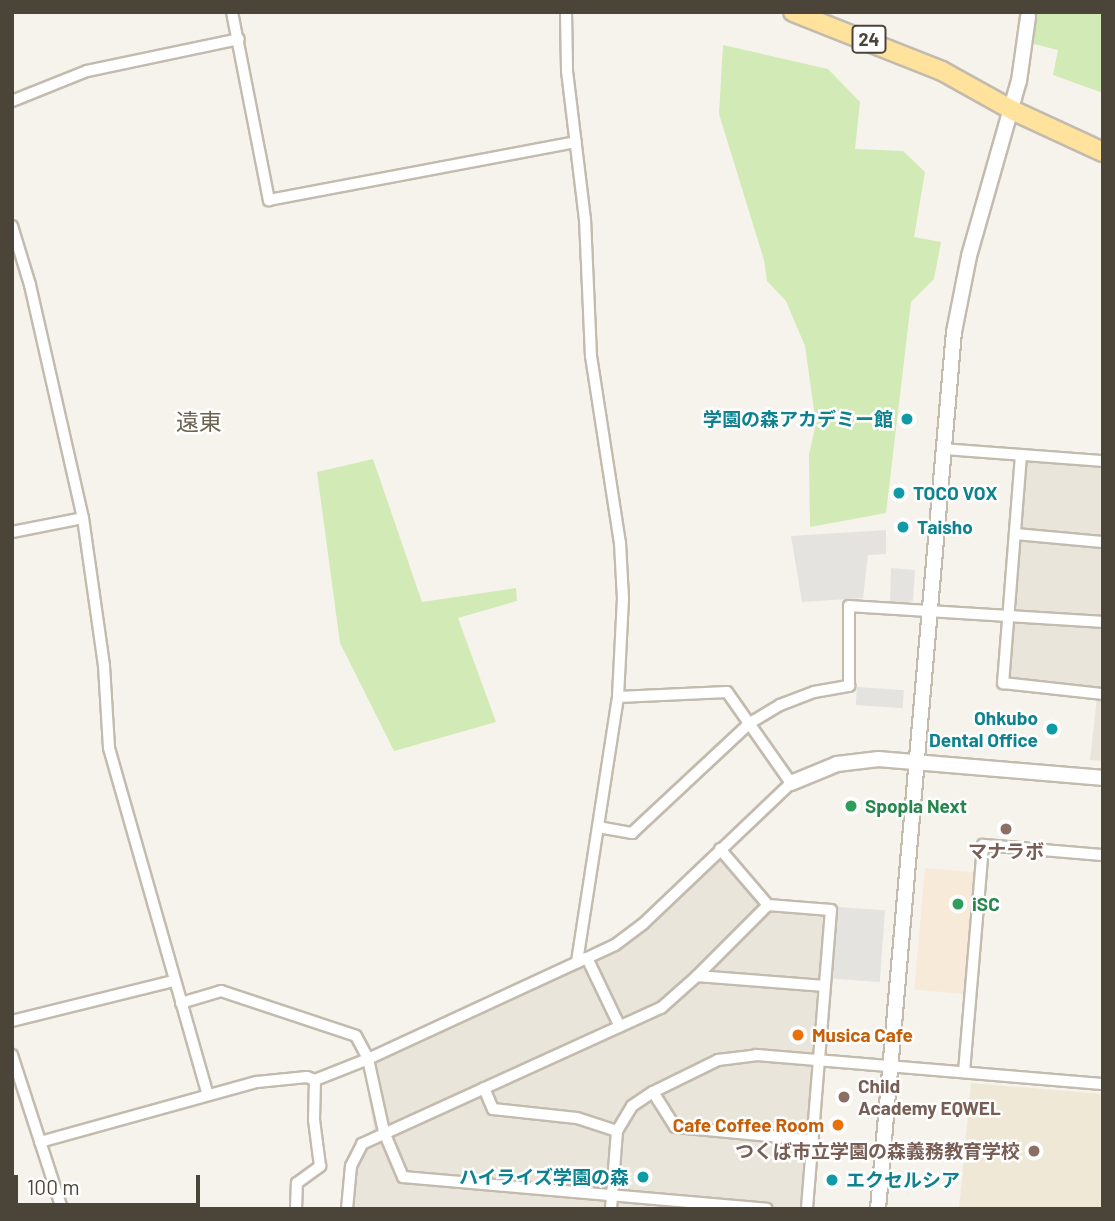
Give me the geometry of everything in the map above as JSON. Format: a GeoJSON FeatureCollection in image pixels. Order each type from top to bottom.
{"type":"FeatureCollection","features":[{"type":"Feature","properties":{"kind":"main road","name":"24"},"geometry":{"type":"LineString","coordinates":[[795,13],[942,71],[1012,110],[1103,152]]}},
{"type":"Feature","properties":{"kind":"street"},"geometry":{"type":"LineString","coordinates":[[232,12],[269,200],[576,142]]}},
{"type":"Feature","properties":{"kind":"street"},"geometry":{"type":"LineString","coordinates":[[566,12],[567,71],[585,219],[591,356],[622,560],[618,697],[598,827],[582,961],[620,1027]]}},
{"type":"Feature","properties":{"kind":"street"},"geometry":{"type":"LineString","coordinates":[[878,1209],[954,332],[978,219],[1019,81],[1028,15]]}},
{"type":"Feature","properties":{"kind":"street"},"geometry":{"type":"LineString","coordinates":[[12,101],[87,71],[239,39]]}},
{"type":"Feature","properties":{"kind":"street"},"geometry":{"type":"LineString","coordinates":[[12,226],[30,285],[83,518],[104,666],[109,748],[207,1093]]}},
{"type":"Feature","properties":{"kind":"street"},"geometry":{"type":"LineString","coordinates":[[943,449],[1103,461]]}},
{"type":"Feature","properties":{"kind":"street"},"geometry":{"type":"LineString","coordinates":[[1021,455],[1003,683],[1103,694]]}},
{"type":"Feature","properties":{"kind":"street"},"geometry":{"type":"LineString","coordinates":[[12,532],[83,518]]}},
{"type":"Feature","properties":{"kind":"street"},"geometry":{"type":"LineString","coordinates":[[1015,534],[1103,542]]}},
{"type":"Feature","properties":{"kind":"street"},"geometry":{"type":"LineString","coordinates":[[598,827],[632,833],[750,723],[792,701],[849,686],[849,606],[1103,622]]}},
{"type":"Feature","properties":{"kind":"street"},"geometry":{"type":"LineString","coordinates":[[618,697],[727,692],[791,783]]}},
{"type":"Feature","properties":{"kind":"street"},"geometry":{"type":"LineString","coordinates":[[40,1142],[207,1093],[257,1082],[306,1077],[315,1080],[368,1059],[582,961],[615,945],[643,924],[791,783],[818,769],[859,760],[917,762],[1103,778]]}},
{"type":"Feature","properties":{"kind":"street"},"geometry":{"type":"LineString","coordinates":[[964,1072],[983,845],[1103,855]]}},
{"type":"Feature","properties":{"kind":"street"},"geometry":{"type":"LineString","coordinates":[[720,849],[768,905],[831,911],[807,1209]]}},
{"type":"Feature","properties":{"kind":"street"},"geometry":{"type":"LineString","coordinates":[[347,1209],[351,1166],[362,1144],[661,1008],[768,905]]}},
{"type":"Feature","properties":{"kind":"street"},"geometry":{"type":"LineString","coordinates":[[697,976],[825,986]]}},
{"type":"Feature","properties":{"kind":"street"},"geometry":{"type":"LineString","coordinates":[[12,1021],[174,981]]}},
{"type":"Feature","properties":{"kind":"street"},"geometry":{"type":"LineString","coordinates":[[181,1003],[221,991],[356,1035],[368,1059],[384,1132],[403,1177],[767,1209]]}},
{"type":"Feature","properties":{"kind":"street"},"geometry":{"type":"LineString","coordinates":[[12,1055],[17,1091],[40,1142],[62,1209]]}},
{"type":"Feature","properties":{"kind":"street"},"geometry":{"type":"LineString","coordinates":[[611,1209],[617,1130],[632,1107],[653,1092],[718,1060],[756,1055],[1103,1084]]}},
{"type":"Feature","properties":{"kind":"street"},"geometry":{"type":"LineString","coordinates":[[296,1209],[297,1183],[320,1166],[314,1120],[315,1080]]}},
{"type":"Feature","properties":{"kind":"street"},"geometry":{"type":"LineString","coordinates":[[484,1088],[494,1109],[578,1118],[617,1130]]}},
{"type":"Feature","properties":{"kind":"street"},"geometry":{"type":"LineString","coordinates":[[653,1092],[676,1127],[812,1140]]}},
{"type":"Feature","properties":{"kind":"shaded area"},"geometry":{"type":"Polygon","coordinates":[[[1029,459],[1103,465],[1103,761],[1090,760],[1098,688],[1013,681],[1008,676],[1025,463],[1029,459]]]}},
{"type":"Feature","properties":{"kind":"shaded area"},"geometry":{"type":"Polygon","coordinates":[[[886,530],[886,554],[868,555],[863,598],[802,602],[791,536],[886,530]]]}},
{"type":"Feature","properties":{"kind":"shaded area"},"geometry":{"type":"Polygon","coordinates":[[[891,568],[915,570],[913,601],[890,604],[891,568]]]}},
{"type":"Feature","properties":{"kind":"shaded area"},"geometry":{"type":"Polygon","coordinates":[[[857,687],[904,690],[903,708],[856,705],[857,687]]]}},
{"type":"Feature","properties":{"kind":"shaded area"},"geometry":{"type":"Polygon","coordinates":[[[718,859],[724,859],[772,912],[838,917],[814,1209],[341,1209],[343,1174],[350,1152],[361,1138],[374,1129],[364,1069],[614,953],[648,929],[718,859]]]}},
{"type":"Feature","properties":{"kind":"shaded area"},"geometry":{"type":"Polygon","coordinates":[[[925,868],[975,872],[964,994],[914,990],[925,868]]]}},
{"type":"Feature","properties":{"kind":"shaded area"},"geometry":{"type":"Polygon","coordinates":[[[838,907],[885,910],[880,982],[833,979],[838,907]]]}},
{"type":"Feature","properties":{"kind":"shaded area","name":"つくば市立学園の森義務教育学校"},"geometry":{"type":"Polygon","coordinates":[[[971,1083],[1103,1094],[1103,1209],[959,1209],[971,1083]]]}},
{"type":"Feature","properties":{"kind":"green space"},"geometry":{"type":"Polygon","coordinates":[[[1036,12],[1103,12],[1103,93],[1053,75],[1058,50],[1034,44],[1036,12]]]}},
{"type":"Feature","properties":{"kind":"green space"},"geometry":{"type":"Polygon","coordinates":[[[723,45],[828,69],[860,102],[855,149],[903,151],[925,172],[914,237],[941,242],[934,279],[911,302],[886,513],[810,527],[809,454],[816,424],[805,346],[786,301],[767,281],[764,260],[719,114],[723,45]]]}},
{"type":"Feature","properties":{"kind":"green space"},"geometry":{"type":"Polygon","coordinates":[[[373,459],[422,602],[516,588],[517,601],[458,618],[496,722],[394,751],[340,643],[317,472],[373,459]]]}},
{"type":"Feature","properties":{"kind":"place","name":"学園の森アカデミー館"},"geometry":{"type":"Point","coordinates":[907,419]}},
{"type":"Feature","properties":{"kind":"place","name":"TOCO VOX"},"geometry":{"type":"Point","coordinates":[899,493]}},
{"type":"Feature","properties":{"kind":"place","name":"Taisho"},"geometry":{"type":"Point","coordinates":[903,527]}},
{"type":"Feature","properties":{"kind":"place","name":"Ohkubo Dental Office"},"geometry":{"type":"Point","coordinates":[1052,729]}},
{"type":"Feature","properties":{"kind":"place","name":"Spopla Next"},"geometry":{"type":"Point","coordinates":[851,806]}},
{"type":"Feature","properties":{"kind":"place","name":"マナラボ"},"geometry":{"type":"Point","coordinates":[1006,829]}},
{"type":"Feature","properties":{"kind":"place","name":"iSC"},"geometry":{"type":"Point","coordinates":[958,904]}},
{"type":"Feature","properties":{"kind":"place","name":"Musica Cafe"},"geometry":{"type":"Point","coordinates":[798,1035]}},
{"type":"Feature","properties":{"kind":"place","name":"Child Academy EQWEL"},"geometry":{"type":"Point","coordinates":[844,1097]}},
{"type":"Feature","properties":{"kind":"place","name":"Cafe Coffee Room"},"geometry":{"type":"Point","coordinates":[838,1125]}},
{"type":"Feature","properties":{"kind":"place","name":"つくば市立学園の森義務教育学校"},"geometry":{"type":"Point","coordinates":[1034,1151]}},
{"type":"Feature","properties":{"kind":"place","name":"ハイライズ学園の森"},"geometry":{"type":"Point","coordinates":[643,1177]}},
{"type":"Feature","properties":{"kind":"place","name":"エクセルシア"},"geometry":{"type":"Point","coordinates":[832,1180]}},
{"type":"Feature","properties":{"kind":"district","name":"遠東"},"geometry":{"type":"Point","coordinates":[199,421]}}]}
